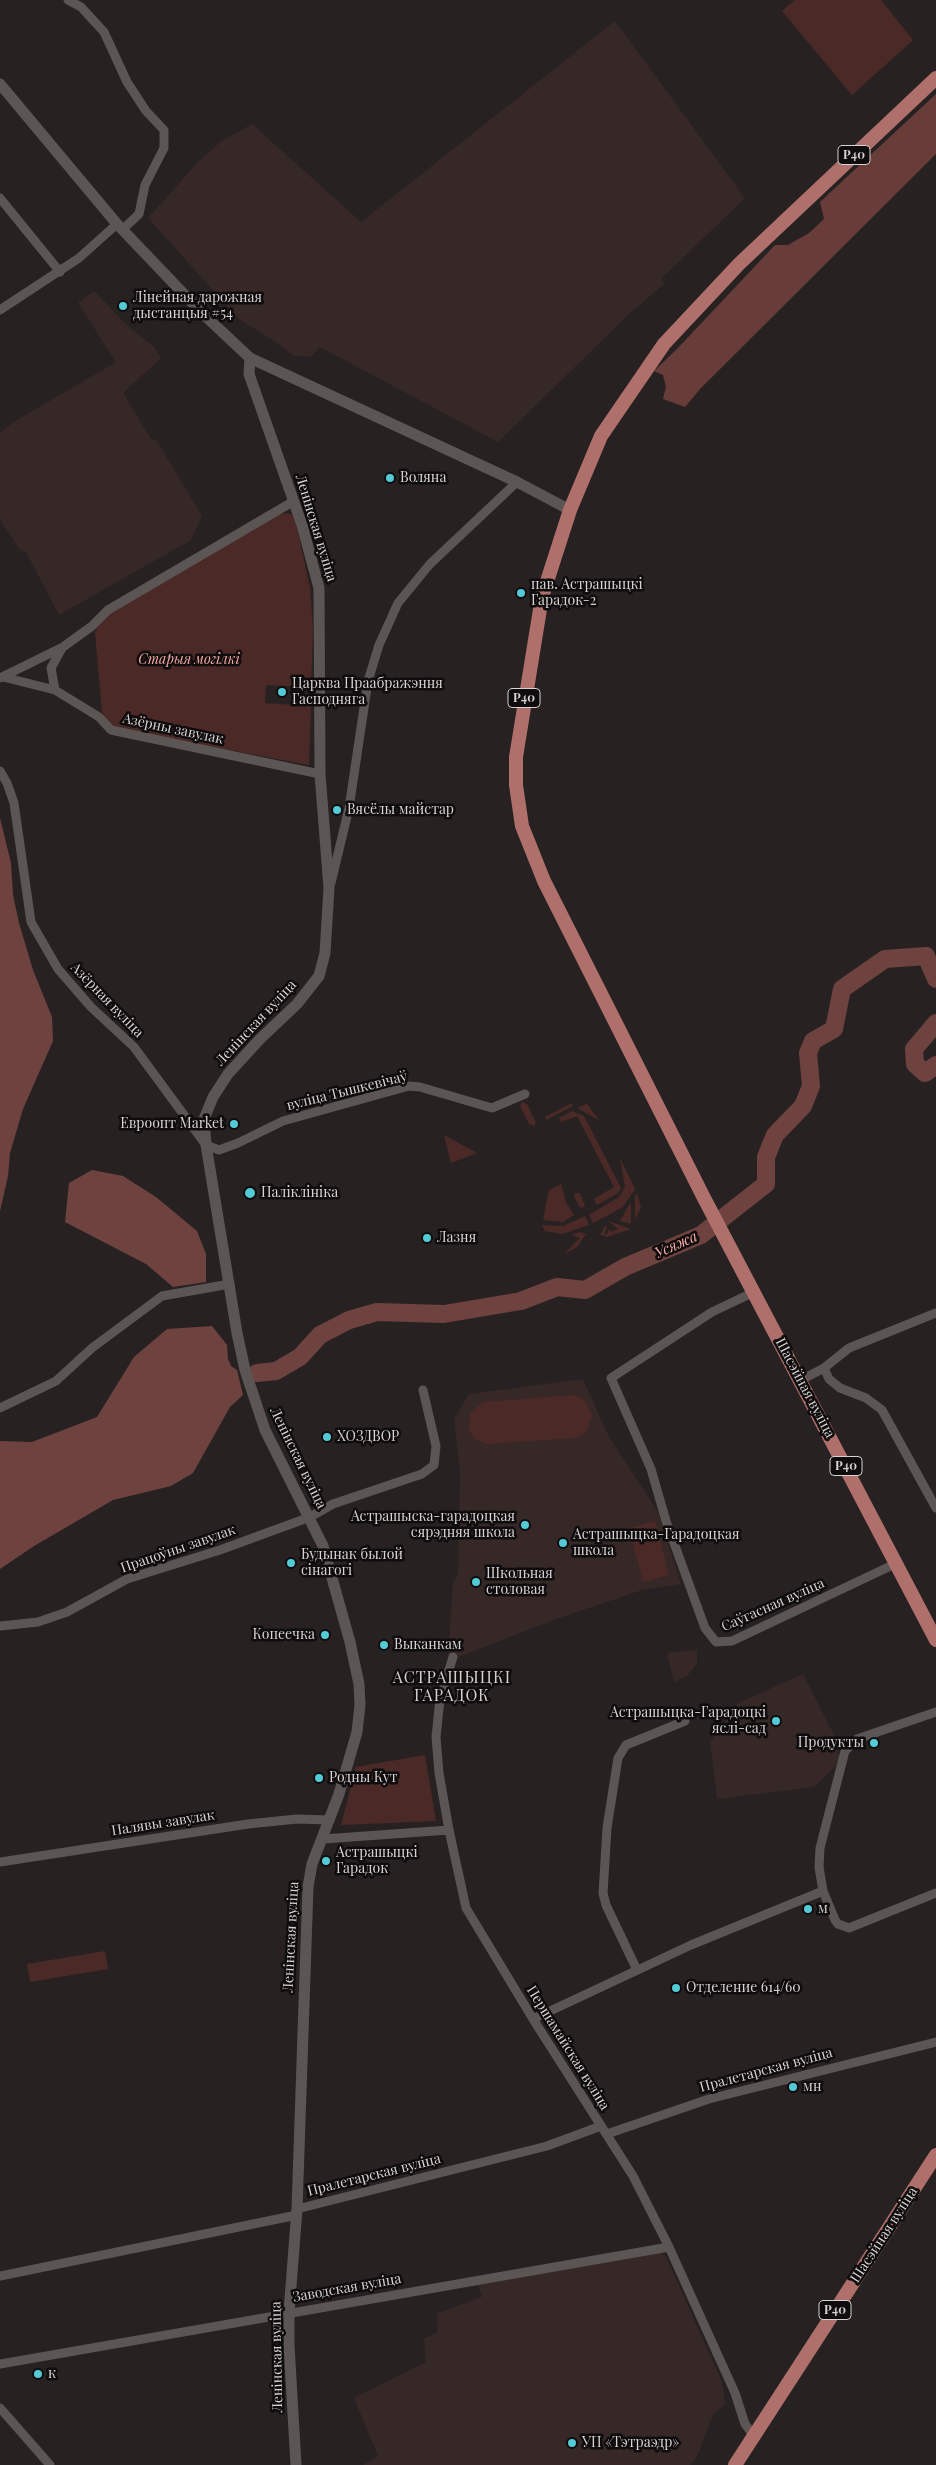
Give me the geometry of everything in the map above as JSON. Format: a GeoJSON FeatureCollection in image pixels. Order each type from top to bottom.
{"type":"FeatureCollection","features":[{"type":"Feature","properties":{"kind":"main road","name":"Р40"},"geometry":{"type":"LineString","coordinates":[[570,510],[601,436],[664,344],[772,231],[936,78]]}},
{"type":"Feature","properties":{"kind":"main road","name":"Шасэйная вуліца"},"geometry":{"type":"LineString","coordinates":[[570,510],[542,597],[520,724],[516,757],[516,785],[522,826],[544,881],[704,1198],[936,1640]]}},
{"type":"Feature","properties":{"kind":"main road","name":"Шасэйная вуліца"},"geometry":{"type":"LineString","coordinates":[[735,2465],[936,2156]]}},
{"type":"Feature","properties":{"kind":"street"},"geometry":{"type":"LineString","coordinates":[[0,310],[60,272],[120,226],[139,214],[145,184],[164,148],[164,130],[146,111],[127,82],[116,52],[104,32],[81,7],[68,0]]}},
{"type":"Feature","properties":{"kind":"street"},"geometry":{"type":"LineString","coordinates":[[0,84],[120,226],[201,312],[250,358],[517,482],[570,510]]}},
{"type":"Feature","properties":{"kind":"street"},"geometry":{"type":"LineString","coordinates":[[0,198],[60,272]]}},
{"type":"Feature","properties":{"kind":"street","name":"Ленінская вуліца"},"geometry":{"type":"LineString","coordinates":[[250,358],[249,374],[294,501],[319,588],[320,774],[330,888],[325,953],[319,976],[298,1004],[260,1039],[228,1074],[213,1097],[204,1119],[206,1145],[245,1370],[265,1430],[323,1546],[348,1633],[359,1684],[360,1705],[357,1732],[330,1820],[312,1864],[308,1887],[297,2212],[289,2312],[289,2345],[296,2465]]}},
{"type":"Feature","properties":{"kind":"street"},"geometry":{"type":"LineString","coordinates":[[330,888],[349,808],[368,681],[379,645],[398,603],[430,564],[517,482]]}},
{"type":"Feature","properties":{"kind":"street"},"geometry":{"type":"LineString","coordinates":[[1,678],[63,647],[92,626],[108,610],[294,501]]}},
{"type":"Feature","properties":{"kind":"street"},"geometry":{"type":"LineString","coordinates":[[55,690],[51,668],[54,659],[63,647]]}},
{"type":"Feature","properties":{"kind":"street","name":"Азёрны завулак"},"geometry":{"type":"LineString","coordinates":[[1,678],[55,690],[99,717],[111,730],[320,774]]}},
{"type":"Feature","properties":{"kind":"street","name":"Азёрная вуліца"},"geometry":{"type":"LineString","coordinates":[[0,771],[7,783],[14,803],[32,922],[58,969],[91,1007],[134,1047],[206,1145]]}},
{"type":"Feature","properties":{"kind":"street","name":"вуліца Тышкевічаў"},"geometry":{"type":"LineString","coordinates":[[206,1145],[219,1150],[283,1121],[409,1086],[420,1087],[492,1108],[525,1094]]}},
{"type":"Feature","properties":{"kind":"street"},"geometry":{"type":"LineString","coordinates":[[0,1408],[56,1381],[92,1348],[162,1296],[230,1284]]}},
{"type":"Feature","properties":{"kind":"street","name":"Саўгасная вуліца"},"geometry":{"type":"LineString","coordinates":[[754,1292],[712,1312],[611,1378],[651,1469],[666,1521],[705,1628],[716,1642],[732,1642],[897,1563]]}},
{"type":"Feature","properties":{"kind":"street"},"geometry":{"type":"LineString","coordinates":[[801,1380],[824,1368],[850,1348],[880,1334],[936,1313]]}},
{"type":"Feature","properties":{"kind":"street"},"geometry":{"type":"LineString","coordinates":[[824,1368],[829,1379],[840,1388],[866,1398],[882,1410],[936,1508]]}},
{"type":"Feature","properties":{"kind":"street","name":"Працоўны завулак"},"geometry":{"type":"LineString","coordinates":[[0,1626],[38,1622],[67,1612],[127,1579],[220,1550],[310,1517],[333,1504],[422,1474],[434,1465],[436,1446],[423,1390]]}},
{"type":"Feature","properties":{"kind":"street","name":"Першамайская вуліца"},"geometry":{"type":"LineString","coordinates":[[454,1657],[440,1699],[436,1737],[439,1773],[466,1908],[474,1925],[533,2020],[633,2176],[669,2247],[735,2393],[745,2424],[754,2436]]}},
{"type":"Feature","properties":{"kind":"street"},"geometry":{"type":"LineString","coordinates":[[936,1712],[858,1739],[845,1752],[820,1848],[819,1867],[823,1891],[834,1920],[848,1928],[936,1893]]}},
{"type":"Feature","properties":{"kind":"street"},"geometry":{"type":"LineString","coordinates":[[637,1970],[606,1905],[603,1893],[607,1828],[618,1758],[626,1745],[685,1721]]}},
{"type":"Feature","properties":{"kind":"street","name":"Палявы завулак"},"geometry":{"type":"LineString","coordinates":[[0,1862],[248,1824],[297,1819],[330,1820]]}},
{"type":"Feature","properties":{"kind":"street"},"geometry":{"type":"LineString","coordinates":[[323,1839],[449,1830]]}},
{"type":"Feature","properties":{"kind":"street"},"geometry":{"type":"LineString","coordinates":[[533,2020],[744,1921],[823,1891]]}},
{"type":"Feature","properties":{"kind":"street","name":"Пралетарская вуліца"},"geometry":{"type":"LineString","coordinates":[[607,2134],[709,2099],[936,2042]]}},
{"type":"Feature","properties":{"kind":"street","name":"Пралетарская вуліца"},"geometry":{"type":"LineString","coordinates":[[0,2276],[297,2212],[547,2146],[601,2126]]}},
{"type":"Feature","properties":{"kind":"street","name":"Заводская вуліца"},"geometry":{"type":"LineString","coordinates":[[0,2364],[669,2247]]}},
{"type":"Feature","properties":{"kind":"street"},"geometry":{"type":"LineString","coordinates":[[0,2408],[50,2465]]}},
{"type":"Feature","properties":{"kind":"shaded area"},"geometry":{"type":"Polygon","coordinates":[[[615,21],[745,198],[661,279],[664,284],[628,315],[498,442],[320,347],[310,357],[294,356],[239,319],[148,218],[200,160],[222,141],[252,124],[361,222],[615,21]]]}},
{"type":"Feature","properties":{"kind":"shaded area"},"geometry":{"type":"Polygon","coordinates":[[[936,94],[936,154],[700,389],[685,407],[663,399],[666,387],[663,375],[654,371],[775,245],[788,245],[809,233],[824,219],[820,202],[936,94]]]}},
{"type":"Feature","properties":{"kind":"shaded area"},"geometry":{"type":"Polygon","coordinates":[[[94,291],[128,326],[154,347],[161,358],[123,393],[151,439],[157,441],[202,516],[191,540],[59,615],[26,552],[20,550],[0,519],[0,433],[12,423],[116,362],[78,303],[94,291]]]}},
{"type":"Feature","properties":{"kind":"shaded area"},"geometry":{"type":"Polygon","coordinates":[[[0,818],[11,863],[13,895],[19,923],[33,970],[52,1017],[53,1041],[23,1109],[10,1153],[8,1176],[0,1211],[0,818]]]}},
{"type":"Feature","properties":{"kind":"shaded area"},"geometry":{"type":"Polygon","coordinates":[[[92,1170],[123,1176],[156,1197],[197,1231],[206,1254],[206,1282],[173,1287],[146,1264],[65,1222],[69,1183],[92,1170]]]}},
{"type":"Feature","properties":{"kind":"shaded area"},"geometry":{"type":"Polygon","coordinates":[[[212,1326],[227,1345],[228,1359],[231,1366],[237,1370],[243,1395],[230,1407],[193,1473],[171,1486],[113,1500],[34,1546],[0,1569],[0,1441],[32,1442],[97,1417],[134,1357],[167,1329],[212,1326]]]}},
{"type":"Feature","properties":{"kind":"shaded area","name":"Астрашыцка-Гарадоцкая школа"},"geometry":{"type":"Polygon","coordinates":[[[583,1379],[608,1435],[659,1514],[681,1584],[642,1590],[559,1618],[458,1657],[448,1657],[453,1584],[458,1573],[460,1471],[454,1419],[469,1394],[583,1379]]]}},
{"type":"Feature","properties":{"kind":"shaded area"},"geometry":{"type":"Polygon","coordinates":[[[697,1650],[697,1663],[687,1676],[674,1682],[667,1653],[697,1650]]]}},
{"type":"Feature","properties":{"kind":"shaded area","name":"Астрашыцка-Гарадоцкі яслі-сад"},"geometry":{"type":"Polygon","coordinates":[[[803,1674],[836,1739],[840,1761],[814,1787],[717,1799],[710,1742],[738,1703],[803,1674]]]}},
{"type":"Feature","properties":{"kind":"shaded area"},"geometry":{"type":"Polygon","coordinates":[[[660,2252],[666,2257],[722,2382],[725,2404],[713,2415],[697,2457],[690,2465],[363,2465],[378,2456],[354,2398],[426,2362],[424,2338],[437,2333],[438,2313],[482,2297],[477,2283],[660,2252]]]}},
{"type":"Feature","properties":{"kind":"green space"},"geometry":{"type":"Polygon","coordinates":[[[795,0],[881,0],[913,40],[852,95],[782,11],[795,0]]]}},
{"type":"Feature","properties":{"kind":"green space","name":"Старыя могілкі"},"geometry":{"type":"Polygon","coordinates":[[[287,513],[293,515],[295,519],[310,588],[313,628],[311,687],[266,685],[265,703],[311,706],[309,765],[113,728],[105,721],[102,711],[95,632],[103,618],[278,515],[287,513]]]}},
{"type":"Feature","properties":{"kind":"green space"},"geometry":{"type":"Polygon","coordinates":[[[522,1102],[527,1104],[536,1123],[534,1126],[529,1124],[520,1106],[522,1102]]]}},
{"type":"Feature","properties":{"kind":"green space"},"geometry":{"type":"Polygon","coordinates":[[[572,1103],[573,1106],[546,1120],[545,1117],[572,1103]]]}},
{"type":"Feature","properties":{"kind":"green space"},"geometry":{"type":"Polygon","coordinates":[[[587,1104],[599,1120],[577,1108],[587,1104]]]}},
{"type":"Feature","properties":{"kind":"green space"},"geometry":{"type":"Polygon","coordinates":[[[572,1111],[584,1116],[621,1188],[618,1193],[597,1205],[594,1199],[614,1187],[577,1116],[561,1122],[559,1118],[572,1111]]]}},
{"type":"Feature","properties":{"kind":"green space"},"geometry":{"type":"Polygon","coordinates":[[[444,1135],[477,1153],[451,1163],[444,1135]]]}},
{"type":"Feature","properties":{"kind":"green space"},"geometry":{"type":"Polygon","coordinates":[[[620,1158],[635,1189],[623,1207],[593,1223],[589,1215],[619,1197],[625,1187],[620,1158]]]}},
{"type":"Feature","properties":{"kind":"green space"},"geometry":{"type":"Polygon","coordinates":[[[561,1184],[566,1202],[574,1215],[563,1222],[543,1220],[549,1190],[561,1184]]]}},
{"type":"Feature","properties":{"kind":"green space"},"geometry":{"type":"Polygon","coordinates":[[[575,1193],[580,1193],[585,1206],[581,1208],[579,1206],[574,1196],[575,1193]]]}},
{"type":"Feature","properties":{"kind":"green space"},"geometry":{"type":"Polygon","coordinates":[[[637,1194],[641,1207],[635,1220],[635,1197],[637,1194]]]}},
{"type":"Feature","properties":{"kind":"green space"},"geometry":{"type":"Polygon","coordinates":[[[631,1202],[631,1224],[620,1221],[631,1202]]]}},
{"type":"Feature","properties":{"kind":"green space"},"geometry":{"type":"Polygon","coordinates":[[[585,1216],[589,1225],[562,1234],[545,1231],[542,1225],[563,1226],[585,1216]]]}},
{"type":"Feature","properties":{"kind":"green space"},"geometry":{"type":"Polygon","coordinates":[[[608,1221],[631,1229],[607,1237],[600,1235],[605,1226],[607,1226],[604,1235],[607,1234],[609,1229],[611,1232],[618,1229],[608,1221]]]}},
{"type":"Feature","properties":{"kind":"green space"},"geometry":{"type":"Polygon","coordinates":[[[580,1232],[586,1234],[577,1247],[564,1254],[580,1238],[571,1235],[580,1232]]]}},
{"type":"Feature","properties":{"kind":"green space"},"geometry":{"type":"Polygon","coordinates":[[[574,1395],[585,1400],[592,1415],[587,1431],[578,1438],[486,1444],[475,1439],[469,1430],[470,1413],[483,1402],[574,1395]]]}},
{"type":"Feature","properties":{"kind":"green space"},"geometry":{"type":"Polygon","coordinates":[[[655,1521],[669,1575],[643,1582],[629,1528],[655,1521]]]}},
{"type":"Feature","properties":{"kind":"green space"},"geometry":{"type":"Polygon","coordinates":[[[425,1755],[436,1821],[341,1825],[356,1767],[425,1755]]]}},
{"type":"Feature","properties":{"kind":"green space"},"geometry":{"type":"Polygon","coordinates":[[[105,1951],[108,1969],[30,1982],[27,1964],[105,1951]]]}},
{"type":"Feature","properties":{"kind":"waterway","name":"Усяжа"},"geometry":{"type":"LineString","coordinates":[[257,1373],[276,1371],[300,1357],[320,1335],[349,1320],[377,1312],[444,1314],[521,1301],[557,1287],[585,1290],[625,1267],[701,1235],[766,1184],[766,1157],[775,1135],[803,1106],[811,1086],[808,1053],[813,1041],[834,1029],[842,989],[885,959],[926,956],[936,979]]}},
{"type":"Feature","properties":{"kind":"waterway","name":"Усяжа"},"geometry":{"type":"LineString","coordinates":[[936,1023],[914,1049],[915,1064],[925,1073],[936,1065]]}},
{"type":"Feature","properties":{"kind":"place","name":"Лінейная дарожная дыстанцыя #54"},"geometry":{"type":"Point","coordinates":[123,306]}},
{"type":"Feature","properties":{"kind":"place","name":"Воляна"},"geometry":{"type":"Point","coordinates":[390,478]}},
{"type":"Feature","properties":{"kind":"place","name":"пав. Астрашыцкі Гарадок-2"},"geometry":{"type":"Point","coordinates":[521,593]}},
{"type":"Feature","properties":{"kind":"place","name":"Царква Праабражэння Гасподняга"},"geometry":{"type":"Point","coordinates":[282,692]}},
{"type":"Feature","properties":{"kind":"place","name":"Вясёлы майстар"},"geometry":{"type":"Point","coordinates":[337,810]}},
{"type":"Feature","properties":{"kind":"place","name":"Евроопт Market"},"geometry":{"type":"Point","coordinates":[234,1124]}},
{"type":"Feature","properties":{"kind":"place","name":"Паліклініка"},"geometry":{"type":"Point","coordinates":[250,1193]}},
{"type":"Feature","properties":{"kind":"place","name":"Лазня"},"geometry":{"type":"Point","coordinates":[427,1238]}},
{"type":"Feature","properties":{"kind":"place","name":"ХОЗДВОР"},"geometry":{"type":"Point","coordinates":[327,1437]}},
{"type":"Feature","properties":{"kind":"place","name":"Астрашыска-гарадоцкая сярэдняя школа"},"geometry":{"type":"Point","coordinates":[525,1525]}},
{"type":"Feature","properties":{"kind":"place","name":"Астрашыцка-Гарадоцкая школа"},"geometry":{"type":"Point","coordinates":[563,1543]}},
{"type":"Feature","properties":{"kind":"place","name":"Будынак былой сінагогі"},"geometry":{"type":"Point","coordinates":[291,1563]}},
{"type":"Feature","properties":{"kind":"place","name":"Школьная столовая"},"geometry":{"type":"Point","coordinates":[476,1582]}},
{"type":"Feature","properties":{"kind":"place","name":"Копеечка"},"geometry":{"type":"Point","coordinates":[325,1635]}},
{"type":"Feature","properties":{"kind":"place","name":"Выканкам"},"geometry":{"type":"Point","coordinates":[384,1645]}},
{"type":"Feature","properties":{"kind":"place","name":"Астрашыцка-Гарадоцкі яслі-сад"},"geometry":{"type":"Point","coordinates":[776,1721]}},
{"type":"Feature","properties":{"kind":"place","name":"Продукты"},"geometry":{"type":"Point","coordinates":[874,1743]}},
{"type":"Feature","properties":{"kind":"place","name":"Родны Кут"},"geometry":{"type":"Point","coordinates":[319,1778]}},
{"type":"Feature","properties":{"kind":"place","name":"Астрашыцкі Гарадок"},"geometry":{"type":"Point","coordinates":[326,1861]}},
{"type":"Feature","properties":{"kind":"place","name":"м"},"geometry":{"type":"Point","coordinates":[808,1909]}},
{"type":"Feature","properties":{"kind":"place","name":"Отделение 614/60"},"geometry":{"type":"Point","coordinates":[676,1988]}},
{"type":"Feature","properties":{"kind":"place","name":"мн"},"geometry":{"type":"Point","coordinates":[793,2087]}},
{"type":"Feature","properties":{"kind":"place","name":"к"},"geometry":{"type":"Point","coordinates":[38,2374]}},
{"type":"Feature","properties":{"kind":"place","name":"УП «Тэтраэдр»"},"geometry":{"type":"Point","coordinates":[572,2443]}},
{"type":"Feature","properties":{"kind":"district","name":"АСТРАШЫЦКІ ГАРАДОК"},"geometry":{"type":"Point","coordinates":[452,1687]}}]}
